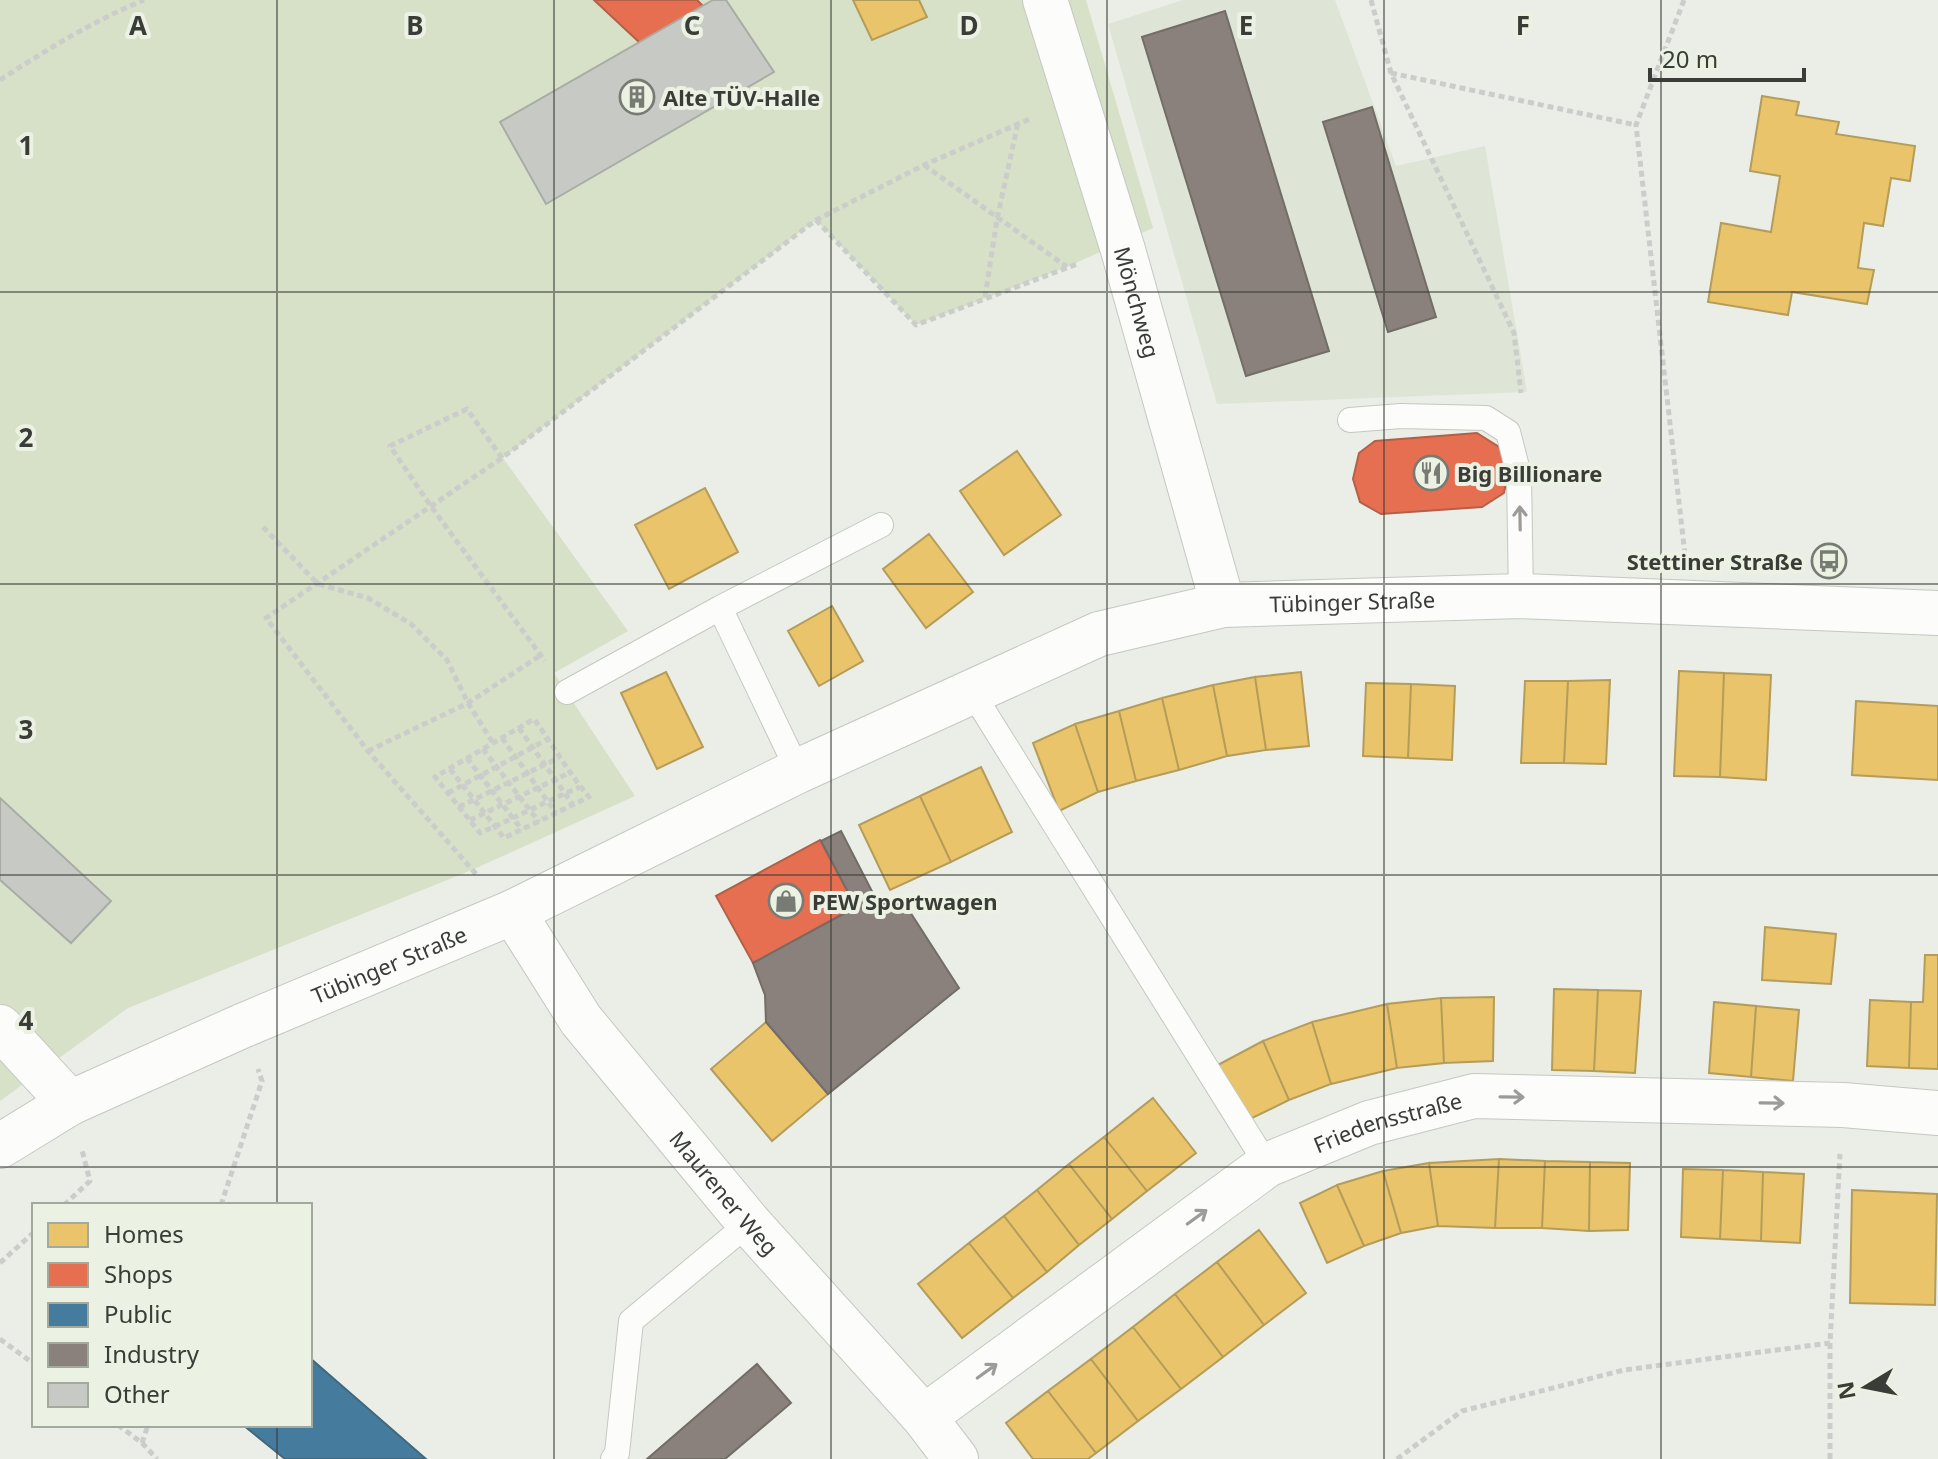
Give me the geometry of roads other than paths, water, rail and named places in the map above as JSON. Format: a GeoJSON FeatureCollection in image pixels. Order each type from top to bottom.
{"type":"FeatureCollection","features":[{"type":"Feature","properties":{"kind":"street","name":"Mönchweg"},"geometry":{"type":"LineString","coordinates":[[1045,0],[1123,250],[1223,605]]}},
{"type":"Feature","properties":{"kind":"street","name":"Tübinger Straße"},"geometry":{"type":"LineString","coordinates":[[0,1146],[70,1103],[242,1026],[513,912],[798,771],[1099,634],[1223,605],[1521,596],[1938,613]]}},
{"type":"Feature","properties":{"kind":"street","name":"Maurener Weg"},"geometry":{"type":"LineString","coordinates":[[513,912],[581,1020],[749,1223],[924,1417],[956,1459]]}},
{"type":"Feature","properties":{"kind":"street"},"geometry":{"type":"LineString","coordinates":[[0,1027],[70,1103],[0,1178]]}},
{"type":"Feature","properties":{"kind":"street","name":"Friedensstraße"},"geometry":{"type":"LineString","coordinates":[[924,1417],[1267,1165],[1369,1123],[1474,1096],[1843,1105],[1938,1113]]}},
{"type":"Feature","properties":{"kind":"lane"},"geometry":{"type":"LineString","coordinates":[[1350,420],[1401,416],[1486,418],[1508,432],[1519,475],[1521,596]]}},
{"type":"Feature","properties":{"kind":"lane"},"geometry":{"type":"LineString","coordinates":[[567,692],[881,525]]}},
{"type":"Feature","properties":{"kind":"lane"},"geometry":{"type":"LineString","coordinates":[[720,608],[798,771]]}},
{"type":"Feature","properties":{"kind":"lane"},"geometry":{"type":"LineString","coordinates":[[972,692],[1267,1165]]}},
{"type":"Feature","properties":{"kind":"lane"},"geometry":{"type":"LineString","coordinates":[[613,1459],[617,1453],[631,1321],[749,1223]]}},
{"type":"Feature","properties":{"kind":"place","name":"Alte TÜV-Halle"},"geometry":{"type":"Point","coordinates":[637,97]}},
{"type":"Feature","properties":{"kind":"place","name":"Big Billionare"},"geometry":{"type":"Point","coordinates":[1431,473]}},
{"type":"Feature","properties":{"kind":"place","name":"Stettiner Straße"},"geometry":{"type":"Point","coordinates":[1829,561]}},
{"type":"Feature","properties":{"kind":"place","name":"PEW Sportwagen"},"geometry":{"type":"Point","coordinates":[786,901]}}]}
